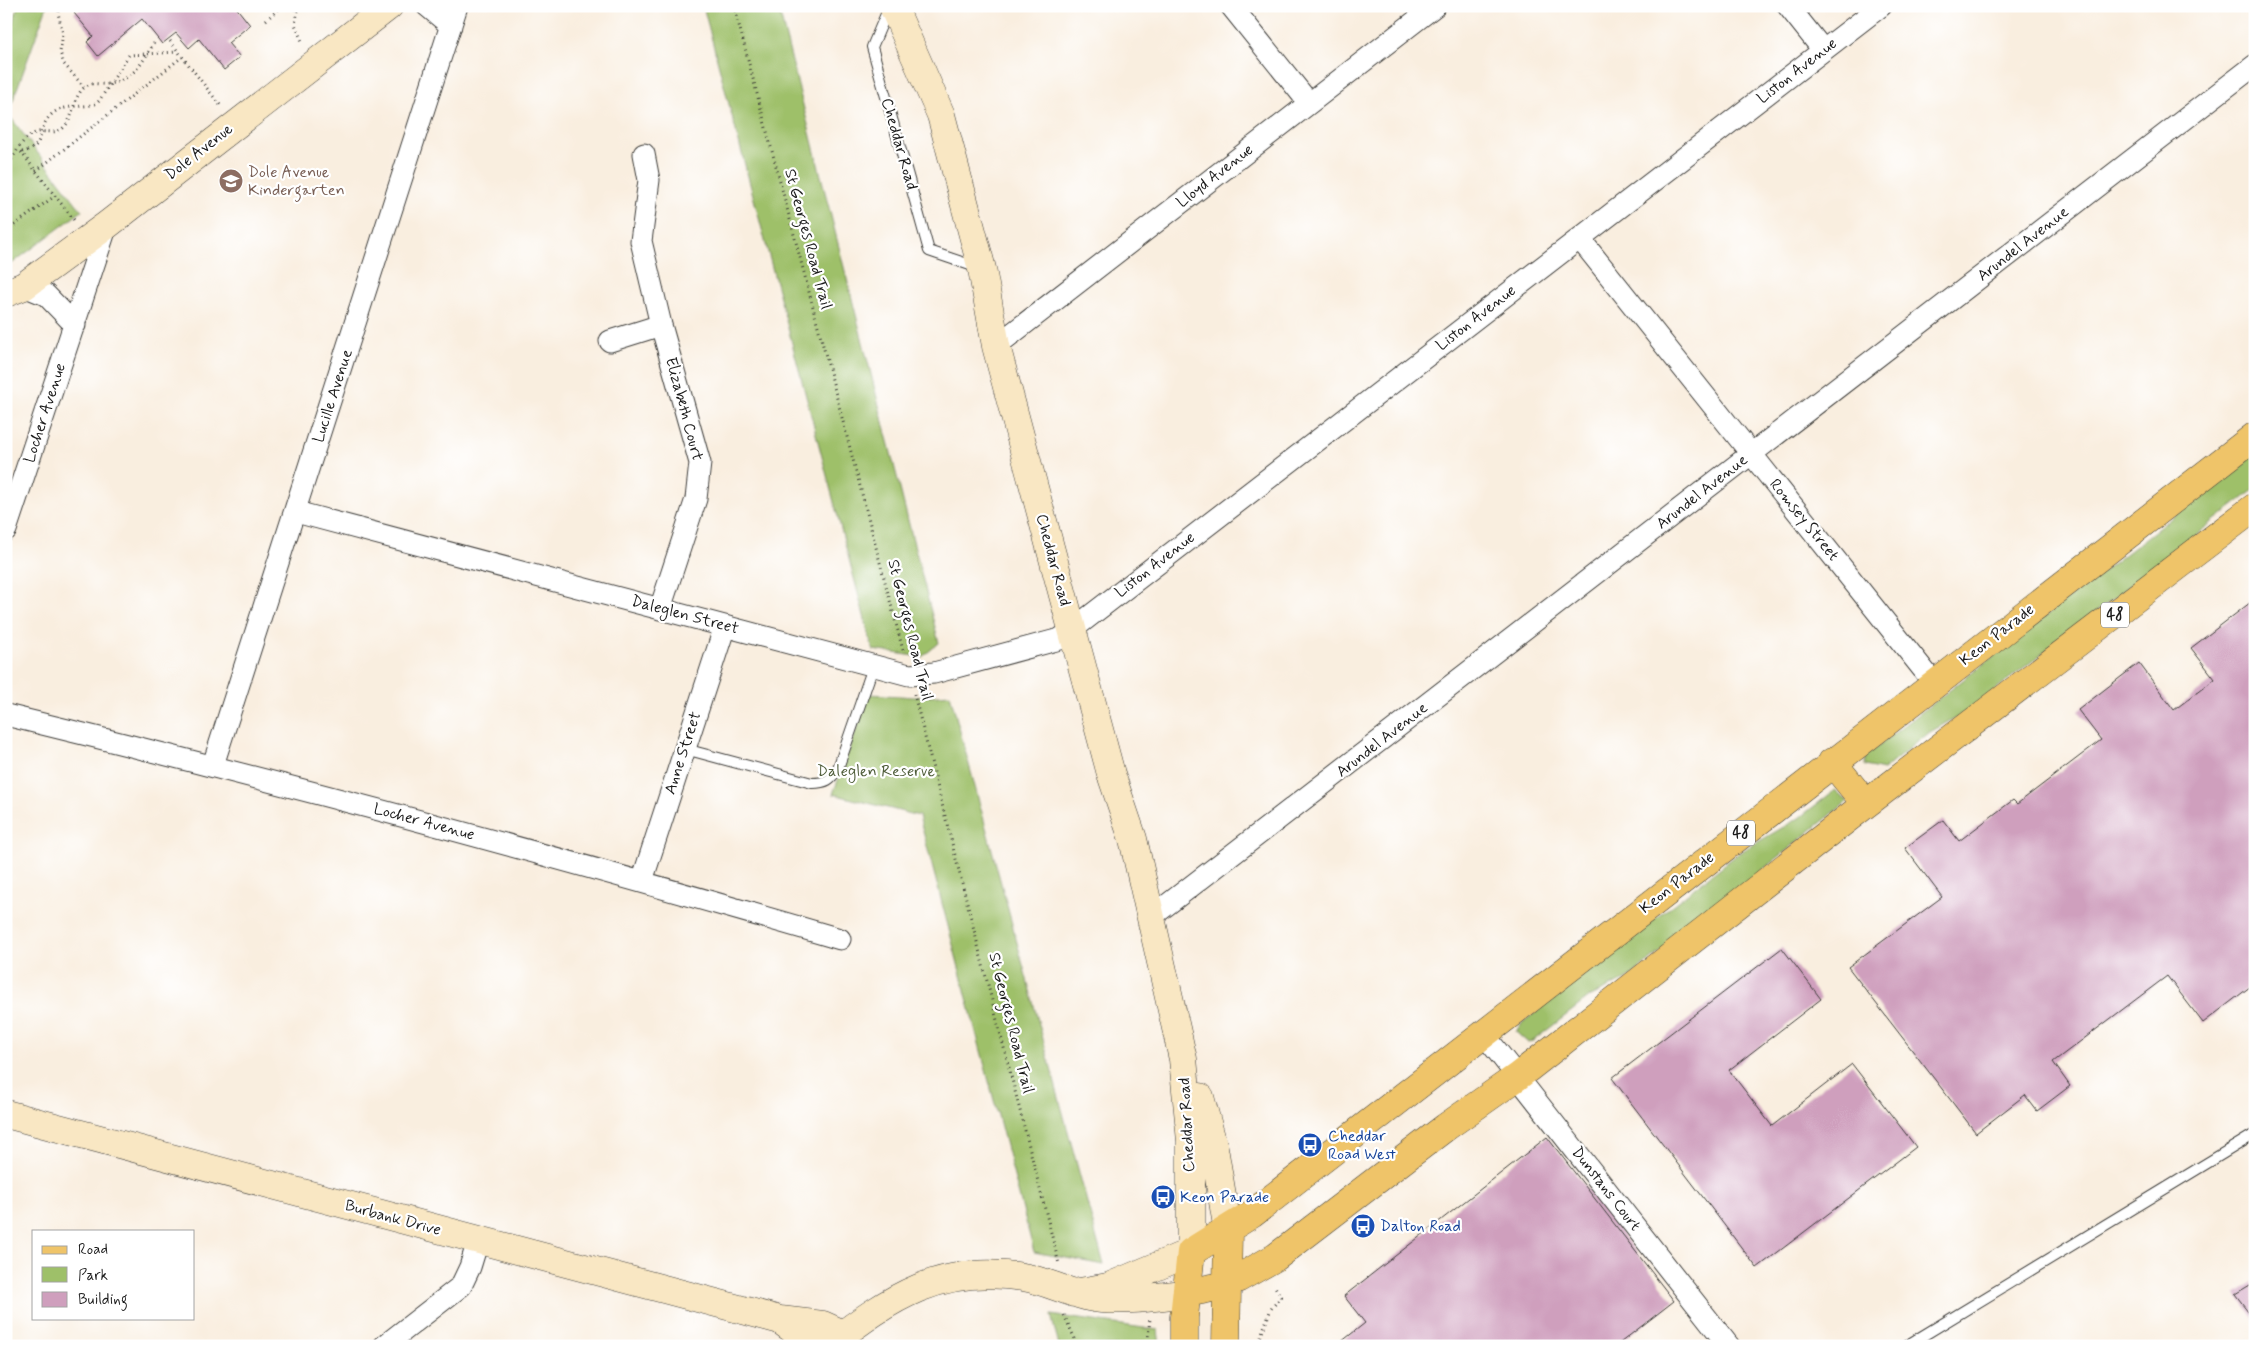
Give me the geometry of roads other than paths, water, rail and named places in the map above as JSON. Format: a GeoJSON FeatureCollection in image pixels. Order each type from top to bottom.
{"type":"FeatureCollection","features":[{"type":"Feature","properties":{"kind":"main road","name":"Keon Parade"},"geometry":{"type":"LineString","coordinates":[[1191,1252],[1228,1231],[2255,436]]}},
{"type":"Feature","properties":{"kind":"main road","name":"48"},"geometry":{"type":"LineString","coordinates":[[1226,1284],[1267,1263],[1446,1126],[1517,1076],[1866,804],[2255,507]]}},
{"type":"Feature","properties":{"kind":"main road"},"geometry":{"type":"LineString","coordinates":[[1832,762],[1866,804]]}},
{"type":"Feature","properties":{"kind":"main road"},"geometry":{"type":"LineString","coordinates":[[1226,1346],[1228,1231]]}},
{"type":"Feature","properties":{"kind":"main road"},"geometry":{"type":"LineString","coordinates":[[1184,1346],[1184,1317],[1191,1252]]}},
{"type":"Feature","properties":{"kind":"main road"},"geometry":{"type":"LineString","coordinates":[[1187,1293],[1226,1284]]}},
{"type":"Feature","properties":{"kind":"street","name":"Dole Avenue"},"geometry":{"type":"LineString","coordinates":[[15,289],[99,230],[389,6]]}},
{"type":"Feature","properties":{"kind":"street","name":"Lucille Avenue"},"geometry":{"type":"LineString","coordinates":[[213,765],[296,512],[454,16],[427,6]]}},
{"type":"Feature","properties":{"kind":"street","name":"Cheddar Road"},"geometry":{"type":"LineString","coordinates":[[893,6],[918,58],[941,115],[971,265],[996,346],[1111,774],[1119,842],[1129,876],[1150,918],[1183,1059],[1191,1141],[1191,1252]]}},
{"type":"Feature","properties":{"kind":"street"},"geometry":{"type":"LineString","coordinates":[[1231,6],[1309,103]]}},
{"type":"Feature","properties":{"kind":"street","name":"Lloyd Avenue"},"geometry":{"type":"LineString","coordinates":[[996,346],[1434,6]]}},
{"type":"Feature","properties":{"kind":"street"},"geometry":{"type":"LineString","coordinates":[[1788,6],[1823,50]]}},
{"type":"Feature","properties":{"kind":"street","name":"Liston Avenue"},"geometry":{"type":"LineString","coordinates":[[1071,630],[1881,6]]}},
{"type":"Feature","properties":{"kind":"street","name":"Arundel Avenue"},"geometry":{"type":"LineString","coordinates":[[1150,918],[2255,64]]}},
{"type":"Feature","properties":{"kind":"street","name":"Elizabeth Court"},"geometry":{"type":"LineString","coordinates":[[644,154],[649,180],[642,241],[661,325],[700,463],[696,499],[660,609]]}},
{"type":"Feature","properties":{"kind":"street","name":"Locher Avenue"},"geometry":{"type":"LineString","coordinates":[[6,530],[75,325],[99,230]]}},
{"type":"Feature","properties":{"kind":"street","name":"Romsey Street"},"geometry":{"type":"LineString","coordinates":[[1580,238],[1934,683]]}},
{"type":"Feature","properties":{"kind":"street"},"geometry":{"type":"LineString","coordinates":[[15,289],[46,295],[75,325]]}},
{"type":"Feature","properties":{"kind":"street"},"geometry":{"type":"LineString","coordinates":[[610,341],[661,325]]}},
{"type":"Feature","properties":{"kind":"street","name":"Daleglen Street"},"geometry":{"type":"LineString","coordinates":[[296,512],[873,667],[909,675],[934,673],[1060,639],[1071,630]]}},
{"type":"Feature","properties":{"kind":"street","name":"Anne Street"},"geometry":{"type":"LineString","coordinates":[[642,881],[725,626]]}},
{"type":"Feature","properties":{"kind":"street","name":"Locher Avenue"},"geometry":{"type":"LineString","coordinates":[[6,715],[213,765],[642,881],[840,938]]}},
{"type":"Feature","properties":{"kind":"street","name":"Dunstans Court"},"geometry":{"type":"LineString","coordinates":[[1483,1033],[1729,1346]]}},
{"type":"Feature","properties":{"kind":"street","name":"Cheddar Road"},"geometry":{"type":"LineString","coordinates":[[1183,1059],[1200,1096],[1214,1148],[1228,1231]]}},
{"type":"Feature","properties":{"kind":"street","name":"Burbank Drive"},"geometry":{"type":"LineString","coordinates":[[6,1114],[780,1320],[823,1325],[835,1340]]}},
{"type":"Feature","properties":{"kind":"street"},"geometry":{"type":"LineString","coordinates":[[384,1346],[461,1286],[470,1267],[478,1241]]}},
{"type":"Feature","properties":{"kind":"street"},"geometry":{"type":"LineString","coordinates":[[1069,1303],[1191,1252]]}},
{"type":"Feature","properties":{"kind":"street"},"geometry":{"type":"LineString","coordinates":[[835,1340],[878,1308],[901,1294],[928,1284],[959,1276],[992,1274],[1016,1276],[1049,1283],[1069,1303]]}},
{"type":"Feature","properties":{"kind":"street"},"geometry":{"type":"LineString","coordinates":[[1069,1303],[1187,1293]]}},
{"type":"Feature","properties":{"kind":"street","name":"Burbank Drive"},"geometry":{"type":"LineString","coordinates":[[780,1320],[795,1331],[809,1346]]}},
{"type":"Feature","properties":{"kind":"lane","name":"Cheddar Road"},"geometry":{"type":"LineString","coordinates":[[889,6],[872,47],[929,251],[971,265]]}},
{"type":"Feature","properties":{"kind":"lane"},"geometry":{"type":"LineString","coordinates":[[685,748],[804,781],[825,783],[833,777],[838,768],[873,667]]}},
{"type":"Feature","properties":{"kind":"lane"},"geometry":{"type":"LineString","coordinates":[[1906,1346],[2255,1134]]}},
{"type":"Feature","properties":{"kind":"place","name":"Dole Avenue Kindergarten"},"geometry":{"type":"Point","coordinates":[231,181]}},
{"type":"Feature","properties":{"kind":"place","name":"Cheddar Road West"},"geometry":{"type":"Point","coordinates":[1310,1145]}},
{"type":"Feature","properties":{"kind":"place","name":"Keon Parade"},"geometry":{"type":"Point","coordinates":[1163,1197]}},
{"type":"Feature","properties":{"kind":"place","name":"Dalton Road"},"geometry":{"type":"Point","coordinates":[1363,1226]}},
{"type":"Feature","properties":{"kind":"park label","name":"Daleglen Reserve"},"geometry":{"type":"Point","coordinates":[876,771]}}]}
